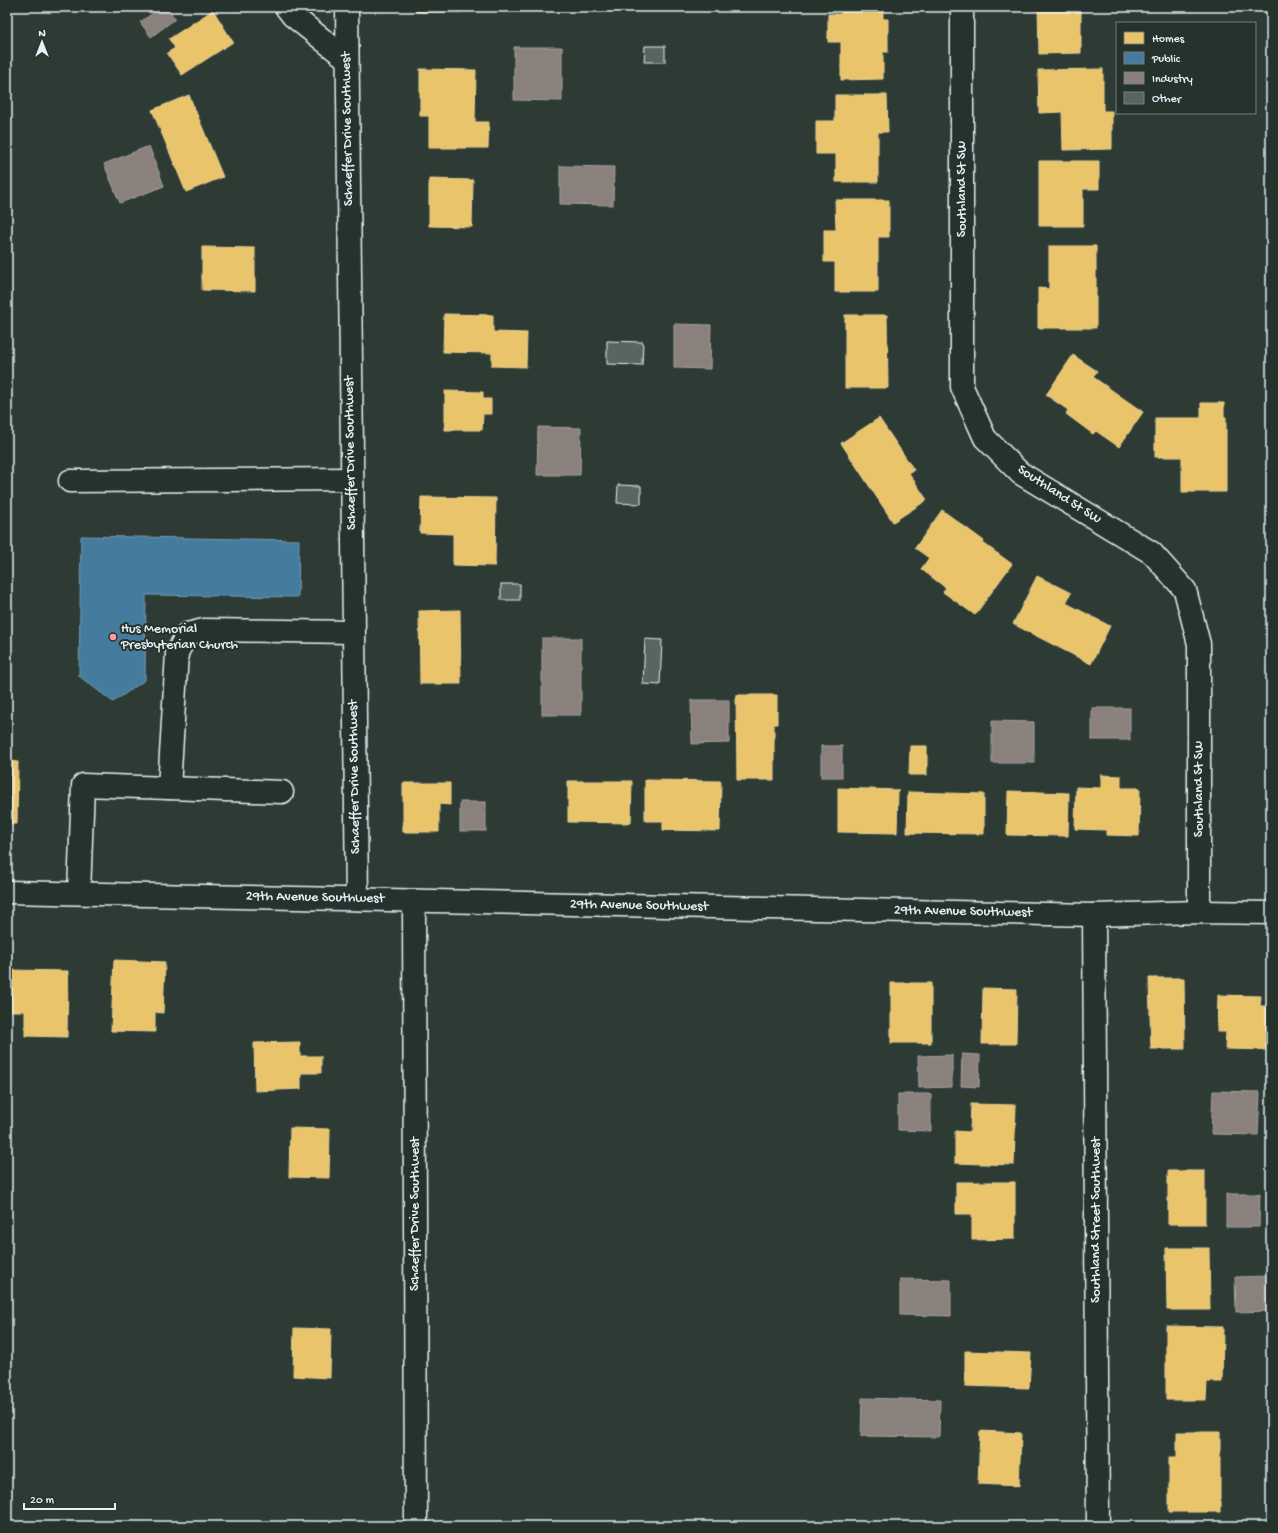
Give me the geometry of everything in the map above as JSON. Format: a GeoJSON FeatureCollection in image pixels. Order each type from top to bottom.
{"type":"FeatureCollection","features":[{"type":"Feature","properties":{"kind":"street"},"geometry":{"type":"LineString","coordinates":[[286,7],[292,16],[347,59]]}},
{"type":"Feature","properties":{"kind":"street","name":"Schaeffer Drive Southwest"},"geometry":{"type":"LineString","coordinates":[[347,7],[357,899]]}},
{"type":"Feature","properties":{"kind":"street","name":"Southland St SW"},"geometry":{"type":"LineString","coordinates":[[962,7],[962,387],[985,438],[1020,473],[1152,553],[1185,590],[1199,644],[1199,912]]}},
{"type":"Feature","properties":{"kind":"street"},"geometry":{"type":"LineString","coordinates":[[70,481],[352,479]]}},
{"type":"Feature","properties":{"kind":"street"},"geometry":{"type":"LineString","coordinates":[[169,788],[177,653],[186,634],[204,630],[354,632]]}},
{"type":"Feature","properties":{"kind":"street"},"geometry":{"type":"LineString","coordinates":[[79,893],[83,785],[282,792]]}},
{"type":"Feature","properties":{"kind":"street","name":"29th Avenue Southwest"},"geometry":{"type":"LineString","coordinates":[[7,892],[1094,915],[1199,912],[1271,913]]}},
{"type":"Feature","properties":{"kind":"street","name":"Schaeffer Drive Southwest"},"geometry":{"type":"LineString","coordinates":[[414,901],[416,1526]]}},
{"type":"Feature","properties":{"kind":"street","name":"Southland Street Southwest"},"geometry":{"type":"LineString","coordinates":[[1094,915],[1098,1526]]}},
{"type":"Feature","properties":{"kind":"building: Homes"},"geometry":{"type":"Polygon","coordinates":[[[416,7],[461,7],[461,12],[416,12],[416,7]]]}},
{"type":"Feature","properties":{"kind":"building: Homes"},"geometry":{"type":"Polygon","coordinates":[[[841,7],[883,7],[883,19],[888,19],[888,52],[883,52],[883,79],[841,80],[841,42],[828,42],[828,14],[841,14],[841,7]]]}},
{"type":"Feature","properties":{"kind":"building: Homes"},"geometry":{"type":"Polygon","coordinates":[[[1038,7],[1081,7],[1081,53],[1039,54],[1038,7]]]}},
{"type":"Feature","properties":{"kind":"building: Homes"},"geometry":{"type":"Polygon","coordinates":[[[213,10],[233,42],[182,75],[167,53],[175,48],[169,39],[213,10]]]}},
{"type":"Feature","properties":{"kind":"building: Homes"},"geometry":{"type":"Polygon","coordinates":[[[420,69],[476,70],[475,122],[489,122],[488,148],[429,148],[429,116],[420,116],[420,69]]]}},
{"type":"Feature","properties":{"kind":"building: Homes"},"geometry":{"type":"Polygon","coordinates":[[[1103,69],[1103,111],[1112,111],[1112,149],[1063,150],[1062,112],[1039,113],[1038,70],[1103,69]]]}},
{"type":"Feature","properties":{"kind":"building: Homes"},"geometry":{"type":"Polygon","coordinates":[[[189,95],[223,177],[186,192],[152,110],[189,95]]]}},
{"type":"Feature","properties":{"kind":"building: Homes"},"geometry":{"type":"Polygon","coordinates":[[[835,95],[887,95],[888,132],[878,132],[878,182],[836,182],[836,154],[816,154],[816,121],[835,121],[835,95]]]}},
{"type":"Feature","properties":{"kind":"building: Homes"},"geometry":{"type":"Polygon","coordinates":[[[1039,161],[1099,161],[1099,189],[1083,189],[1083,226],[1039,226],[1039,161]]]}},
{"type":"Feature","properties":{"kind":"building: Homes"},"geometry":{"type":"Polygon","coordinates":[[[429,179],[473,180],[472,227],[429,226],[429,179]]]}},
{"type":"Feature","properties":{"kind":"building: Homes"},"geometry":{"type":"Polygon","coordinates":[[[835,200],[889,200],[889,237],[878,237],[878,292],[835,292],[835,262],[824,262],[824,230],[836,230],[835,200]]]}},
{"type":"Feature","properties":{"kind":"building: Homes"},"geometry":{"type":"Polygon","coordinates":[[[1049,246],[1096,246],[1096,328],[1038,328],[1038,288],[1049,289],[1049,246]]]}},
{"type":"Feature","properties":{"kind":"building: Homes"},"geometry":{"type":"Polygon","coordinates":[[[202,247],[255,248],[255,291],[202,290],[202,247]]]}},
{"type":"Feature","properties":{"kind":"building: Homes"},"geometry":{"type":"Polygon","coordinates":[[[444,314],[493,315],[493,332],[527,333],[526,367],[492,366],[492,353],[443,352],[444,314]]]}},
{"type":"Feature","properties":{"kind":"building: Homes"},"geometry":{"type":"Polygon","coordinates":[[[845,315],[887,315],[888,388],[845,388],[845,315]]]}},
{"type":"Feature","properties":{"kind":"building: Homes"},"geometry":{"type":"Polygon","coordinates":[[[1073,355],[1097,371],[1093,377],[1143,412],[1119,447],[1096,431],[1093,434],[1066,414],[1068,410],[1046,395],[1073,355]]]}},
{"type":"Feature","properties":{"kind":"building: Homes"},"geometry":{"type":"Polygon","coordinates":[[[445,391],[483,392],[483,399],[491,399],[491,414],[483,414],[482,430],[445,430],[445,391]]]}},
{"type":"Feature","properties":{"kind":"building: Homes"},"geometry":{"type":"Polygon","coordinates":[[[1201,403],[1224,403],[1224,417],[1226,417],[1226,492],[1182,492],[1182,457],[1155,457],[1155,418],[1201,418],[1201,403]]]}},
{"type":"Feature","properties":{"kind":"building: Homes"},"geometry":{"type":"Polygon","coordinates":[[[879,418],[914,470],[909,473],[927,500],[893,522],[841,443],[879,418]]]}},
{"type":"Feature","properties":{"kind":"building: Homes"},"geometry":{"type":"Polygon","coordinates":[[[421,497],[496,498],[495,566],[453,565],[453,534],[420,533],[421,497]]]}},
{"type":"Feature","properties":{"kind":"building: Homes"},"geometry":{"type":"Polygon","coordinates":[[[942,510],[1012,564],[975,615],[943,592],[946,588],[921,569],[929,558],[915,548],[942,510]]]}},
{"type":"Feature","properties":{"kind":"building: Homes"},"geometry":{"type":"Polygon","coordinates":[[[1037,576],[1071,593],[1066,603],[1110,626],[1091,664],[1013,624],[1037,576]]]}},
{"type":"Feature","properties":{"kind":"building: Homes"},"geometry":{"type":"Polygon","coordinates":[[[460,610],[461,684],[420,684],[419,611],[460,610]]]}},
{"type":"Feature","properties":{"kind":"building: Homes"},"geometry":{"type":"Polygon","coordinates":[[[736,695],[777,695],[777,724],[774,724],[774,780],[737,780],[736,695]]]}},
{"type":"Feature","properties":{"kind":"building: Homes"},"geometry":{"type":"Polygon","coordinates":[[[910,746],[927,746],[927,775],[909,775],[910,746]]]}},
{"type":"Feature","properties":{"kind":"building: Homes"},"geometry":{"type":"Polygon","coordinates":[[[7,761],[18,762],[17,824],[7,824],[7,761]]]}},
{"type":"Feature","properties":{"kind":"building: Homes"},"geometry":{"type":"Polygon","coordinates":[[[1101,775],[1121,776],[1121,788],[1140,788],[1139,836],[1106,835],[1106,830],[1075,829],[1076,787],[1101,788],[1101,775]]]}},
{"type":"Feature","properties":{"kind":"building: Homes"},"geometry":{"type":"Polygon","coordinates":[[[645,780],[721,781],[720,831],[663,830],[663,821],[645,821],[645,780]]]}},
{"type":"Feature","properties":{"kind":"building: Homes"},"geometry":{"type":"Polygon","coordinates":[[[568,781],[632,781],[631,823],[568,822],[568,781]]]}},
{"type":"Feature","properties":{"kind":"building: Homes"},"geometry":{"type":"Polygon","coordinates":[[[403,783],[450,783],[450,805],[439,804],[439,832],[403,832],[403,783]]]}},
{"type":"Feature","properties":{"kind":"building: Homes"},"geometry":{"type":"Polygon","coordinates":[[[838,788],[898,790],[897,833],[838,832],[838,788]]]}},
{"type":"Feature","properties":{"kind":"building: Homes"},"geometry":{"type":"Polygon","coordinates":[[[1008,791],[1069,793],[1068,836],[1007,835],[1008,791]]]}},
{"type":"Feature","properties":{"kind":"building: Homes"},"geometry":{"type":"Polygon","coordinates":[[[908,792],[984,794],[984,834],[907,833],[908,792]]]}},
{"type":"Feature","properties":{"kind":"building: Homes"},"geometry":{"type":"Polygon","coordinates":[[[114,960],[165,962],[163,1013],[155,1012],[155,1032],[111,1031],[114,960]]]}},
{"type":"Feature","properties":{"kind":"building: Homes"},"geometry":{"type":"Polygon","coordinates":[[[7,970],[68,971],[67,1037],[25,1036],[25,1011],[7,1011],[7,970]]]}},
{"type":"Feature","properties":{"kind":"building: Homes"},"geometry":{"type":"Polygon","coordinates":[[[1149,978],[1184,978],[1185,1049],[1151,1049],[1149,978]]]}},
{"type":"Feature","properties":{"kind":"building: Homes"},"geometry":{"type":"Polygon","coordinates":[[[891,983],[931,983],[931,1043],[891,1043],[891,983]]]}},
{"type":"Feature","properties":{"kind":"building: Homes"},"geometry":{"type":"Polygon","coordinates":[[[983,988],[1017,989],[1016,1044],[982,1044],[983,988]]]}},
{"type":"Feature","properties":{"kind":"building: Homes"},"geometry":{"type":"Polygon","coordinates":[[[1218,995],[1261,996],[1260,1006],[1271,1006],[1271,1050],[1225,1049],[1226,1032],[1217,1032],[1218,995]]]}},
{"type":"Feature","properties":{"kind":"building: Homes"},"geometry":{"type":"Polygon","coordinates":[[[300,1042],[300,1056],[321,1056],[321,1073],[301,1073],[301,1089],[255,1091],[254,1043],[300,1042]]]}},
{"type":"Feature","properties":{"kind":"building: Homes"},"geometry":{"type":"Polygon","coordinates":[[[971,1104],[1016,1105],[1014,1165],[955,1163],[955,1131],[970,1132],[971,1104]]]}},
{"type":"Feature","properties":{"kind":"building: Homes"},"geometry":{"type":"Polygon","coordinates":[[[290,1128],[330,1129],[329,1178],[289,1177],[290,1128]]]}},
{"type":"Feature","properties":{"kind":"building: Homes"},"geometry":{"type":"Polygon","coordinates":[[[1168,1171],[1205,1171],[1205,1224],[1168,1224],[1168,1171]]]}},
{"type":"Feature","properties":{"kind":"building: Homes"},"geometry":{"type":"Polygon","coordinates":[[[956,1182],[1015,1182],[1015,1239],[972,1240],[972,1214],[956,1214],[956,1182]]]}},
{"type":"Feature","properties":{"kind":"building: Homes"},"geometry":{"type":"Polygon","coordinates":[[[1166,1248],[1209,1248],[1210,1310],[1167,1310],[1166,1248]]]}},
{"type":"Feature","properties":{"kind":"building: Homes"},"geometry":{"type":"Polygon","coordinates":[[[1166,1326],[1223,1327],[1222,1382],[1207,1382],[1206,1400],[1166,1400],[1166,1326]]]}},
{"type":"Feature","properties":{"kind":"building: Homes"},"geometry":{"type":"Polygon","coordinates":[[[294,1328],[331,1329],[330,1378],[293,1376],[294,1328]]]}},
{"type":"Feature","properties":{"kind":"building: Homes"},"geometry":{"type":"Polygon","coordinates":[[[965,1351],[1031,1353],[1029,1388],[965,1386],[965,1351]]]}},
{"type":"Feature","properties":{"kind":"building: Homes"},"geometry":{"type":"Polygon","coordinates":[[[980,1431],[1021,1433],[1019,1486],[978,1484],[980,1431]]]}},
{"type":"Feature","properties":{"kind":"building: Homes"},"geometry":{"type":"Polygon","coordinates":[[[1177,1432],[1220,1432],[1220,1512],[1169,1512],[1169,1457],[1177,1457],[1177,1432]]]}},
{"type":"Feature","properties":{"kind":"building: Public","name":"Hus Memorial Presbyterian Church"},"geometry":{"type":"Polygon","coordinates":[[[81,536],[299,540],[298,597],[146,595],[145,680],[113,702],[79,676],[81,536]]]}},
{"type":"Feature","properties":{"kind":"building: Industry"},"geometry":{"type":"Polygon","coordinates":[[[162,7],[167,7],[175,19],[151,37],[140,22],[162,7]]]}},
{"type":"Feature","properties":{"kind":"building: Industry"},"geometry":{"type":"Polygon","coordinates":[[[514,47],[562,47],[562,101],[514,100],[514,47]]]}},
{"type":"Feature","properties":{"kind":"building: Industry"},"geometry":{"type":"Polygon","coordinates":[[[149,146],[164,186],[120,203],[104,164],[149,146]]]}},
{"type":"Feature","properties":{"kind":"building: Industry"},"geometry":{"type":"Polygon","coordinates":[[[560,166],[614,167],[613,205],[560,204],[560,166]]]}},
{"type":"Feature","properties":{"kind":"building: Industry"},"geometry":{"type":"Polygon","coordinates":[[[674,324],[711,325],[710,369],[674,368],[674,324]]]}},
{"type":"Feature","properties":{"kind":"building: Industry"},"geometry":{"type":"Polygon","coordinates":[[[538,427],[581,428],[580,475],[537,475],[538,427]]]}},
{"type":"Feature","properties":{"kind":"building: Industry"},"geometry":{"type":"Polygon","coordinates":[[[542,638],[581,638],[581,715],[542,715],[542,638]]]}},
{"type":"Feature","properties":{"kind":"building: Industry"},"geometry":{"type":"Polygon","coordinates":[[[691,700],[729,700],[729,743],[692,744],[691,700]]]}},
{"type":"Feature","properties":{"kind":"building: Industry"},"geometry":{"type":"Polygon","coordinates":[[[1092,708],[1130,708],[1130,740],[1092,740],[1092,708]]]}},
{"type":"Feature","properties":{"kind":"building: Industry"},"geometry":{"type":"Polygon","coordinates":[[[992,721],[1034,722],[1034,763],[992,763],[992,721]]]}},
{"type":"Feature","properties":{"kind":"building: Industry"},"geometry":{"type":"Polygon","coordinates":[[[821,746],[842,746],[842,777],[821,777],[821,746]]]}},
{"type":"Feature","properties":{"kind":"building: Industry"},"geometry":{"type":"Polygon","coordinates":[[[460,802],[486,802],[486,831],[460,831],[460,802]]]}},
{"type":"Feature","properties":{"kind":"building: Industry"},"geometry":{"type":"Polygon","coordinates":[[[962,1054],[980,1055],[979,1087],[961,1086],[962,1054]]]}},
{"type":"Feature","properties":{"kind":"building: Industry"},"geometry":{"type":"Polygon","coordinates":[[[952,1055],[952,1087],[919,1088],[918,1056],[952,1055]]]}},
{"type":"Feature","properties":{"kind":"building: Industry"},"geometry":{"type":"Polygon","coordinates":[[[1213,1091],[1260,1092],[1258,1135],[1211,1134],[1213,1091]]]}},
{"type":"Feature","properties":{"kind":"building: Industry"},"geometry":{"type":"Polygon","coordinates":[[[898,1094],[931,1094],[931,1131],[898,1130],[898,1094]]]}},
{"type":"Feature","properties":{"kind":"building: Industry"},"geometry":{"type":"Polygon","coordinates":[[[1226,1194],[1260,1194],[1259,1227],[1226,1227],[1226,1194]]]}},
{"type":"Feature","properties":{"kind":"building: Industry"},"geometry":{"type":"Polygon","coordinates":[[[1271,1276],[1271,1311],[1236,1312],[1235,1277],[1271,1276]]]}},
{"type":"Feature","properties":{"kind":"building: Industry"},"geometry":{"type":"Polygon","coordinates":[[[900,1279],[951,1280],[951,1316],[900,1315],[900,1279]]]}},
{"type":"Feature","properties":{"kind":"building: Industry"},"geometry":{"type":"Polygon","coordinates":[[[862,1398],[940,1400],[939,1437],[861,1436],[862,1398]]]}},
{"type":"Feature","properties":{"kind":"building: Other"},"geometry":{"type":"Polygon","coordinates":[[[645,46],[665,46],[665,62],[644,62],[645,46]]]}},
{"type":"Feature","properties":{"kind":"building: Other"},"geometry":{"type":"Polygon","coordinates":[[[607,341],[643,342],[642,365],[607,364],[607,341]]]}},
{"type":"Feature","properties":{"kind":"building: Other"},"geometry":{"type":"Polygon","coordinates":[[[618,485],[641,486],[641,504],[617,503],[618,485]]]}},
{"type":"Feature","properties":{"kind":"building: Other"},"geometry":{"type":"Polygon","coordinates":[[[501,584],[520,584],[520,600],[501,600],[501,584]]]}},
{"type":"Feature","properties":{"kind":"building: Other"},"geometry":{"type":"Polygon","coordinates":[[[645,639],[662,640],[660,685],[643,684],[645,639]]]}},
{"type":"Feature","properties":{"kind":"place","name":"Hus Memorial Presbyterian Church"},"geometry":{"type":"Point","coordinates":[113,637]}}]}
